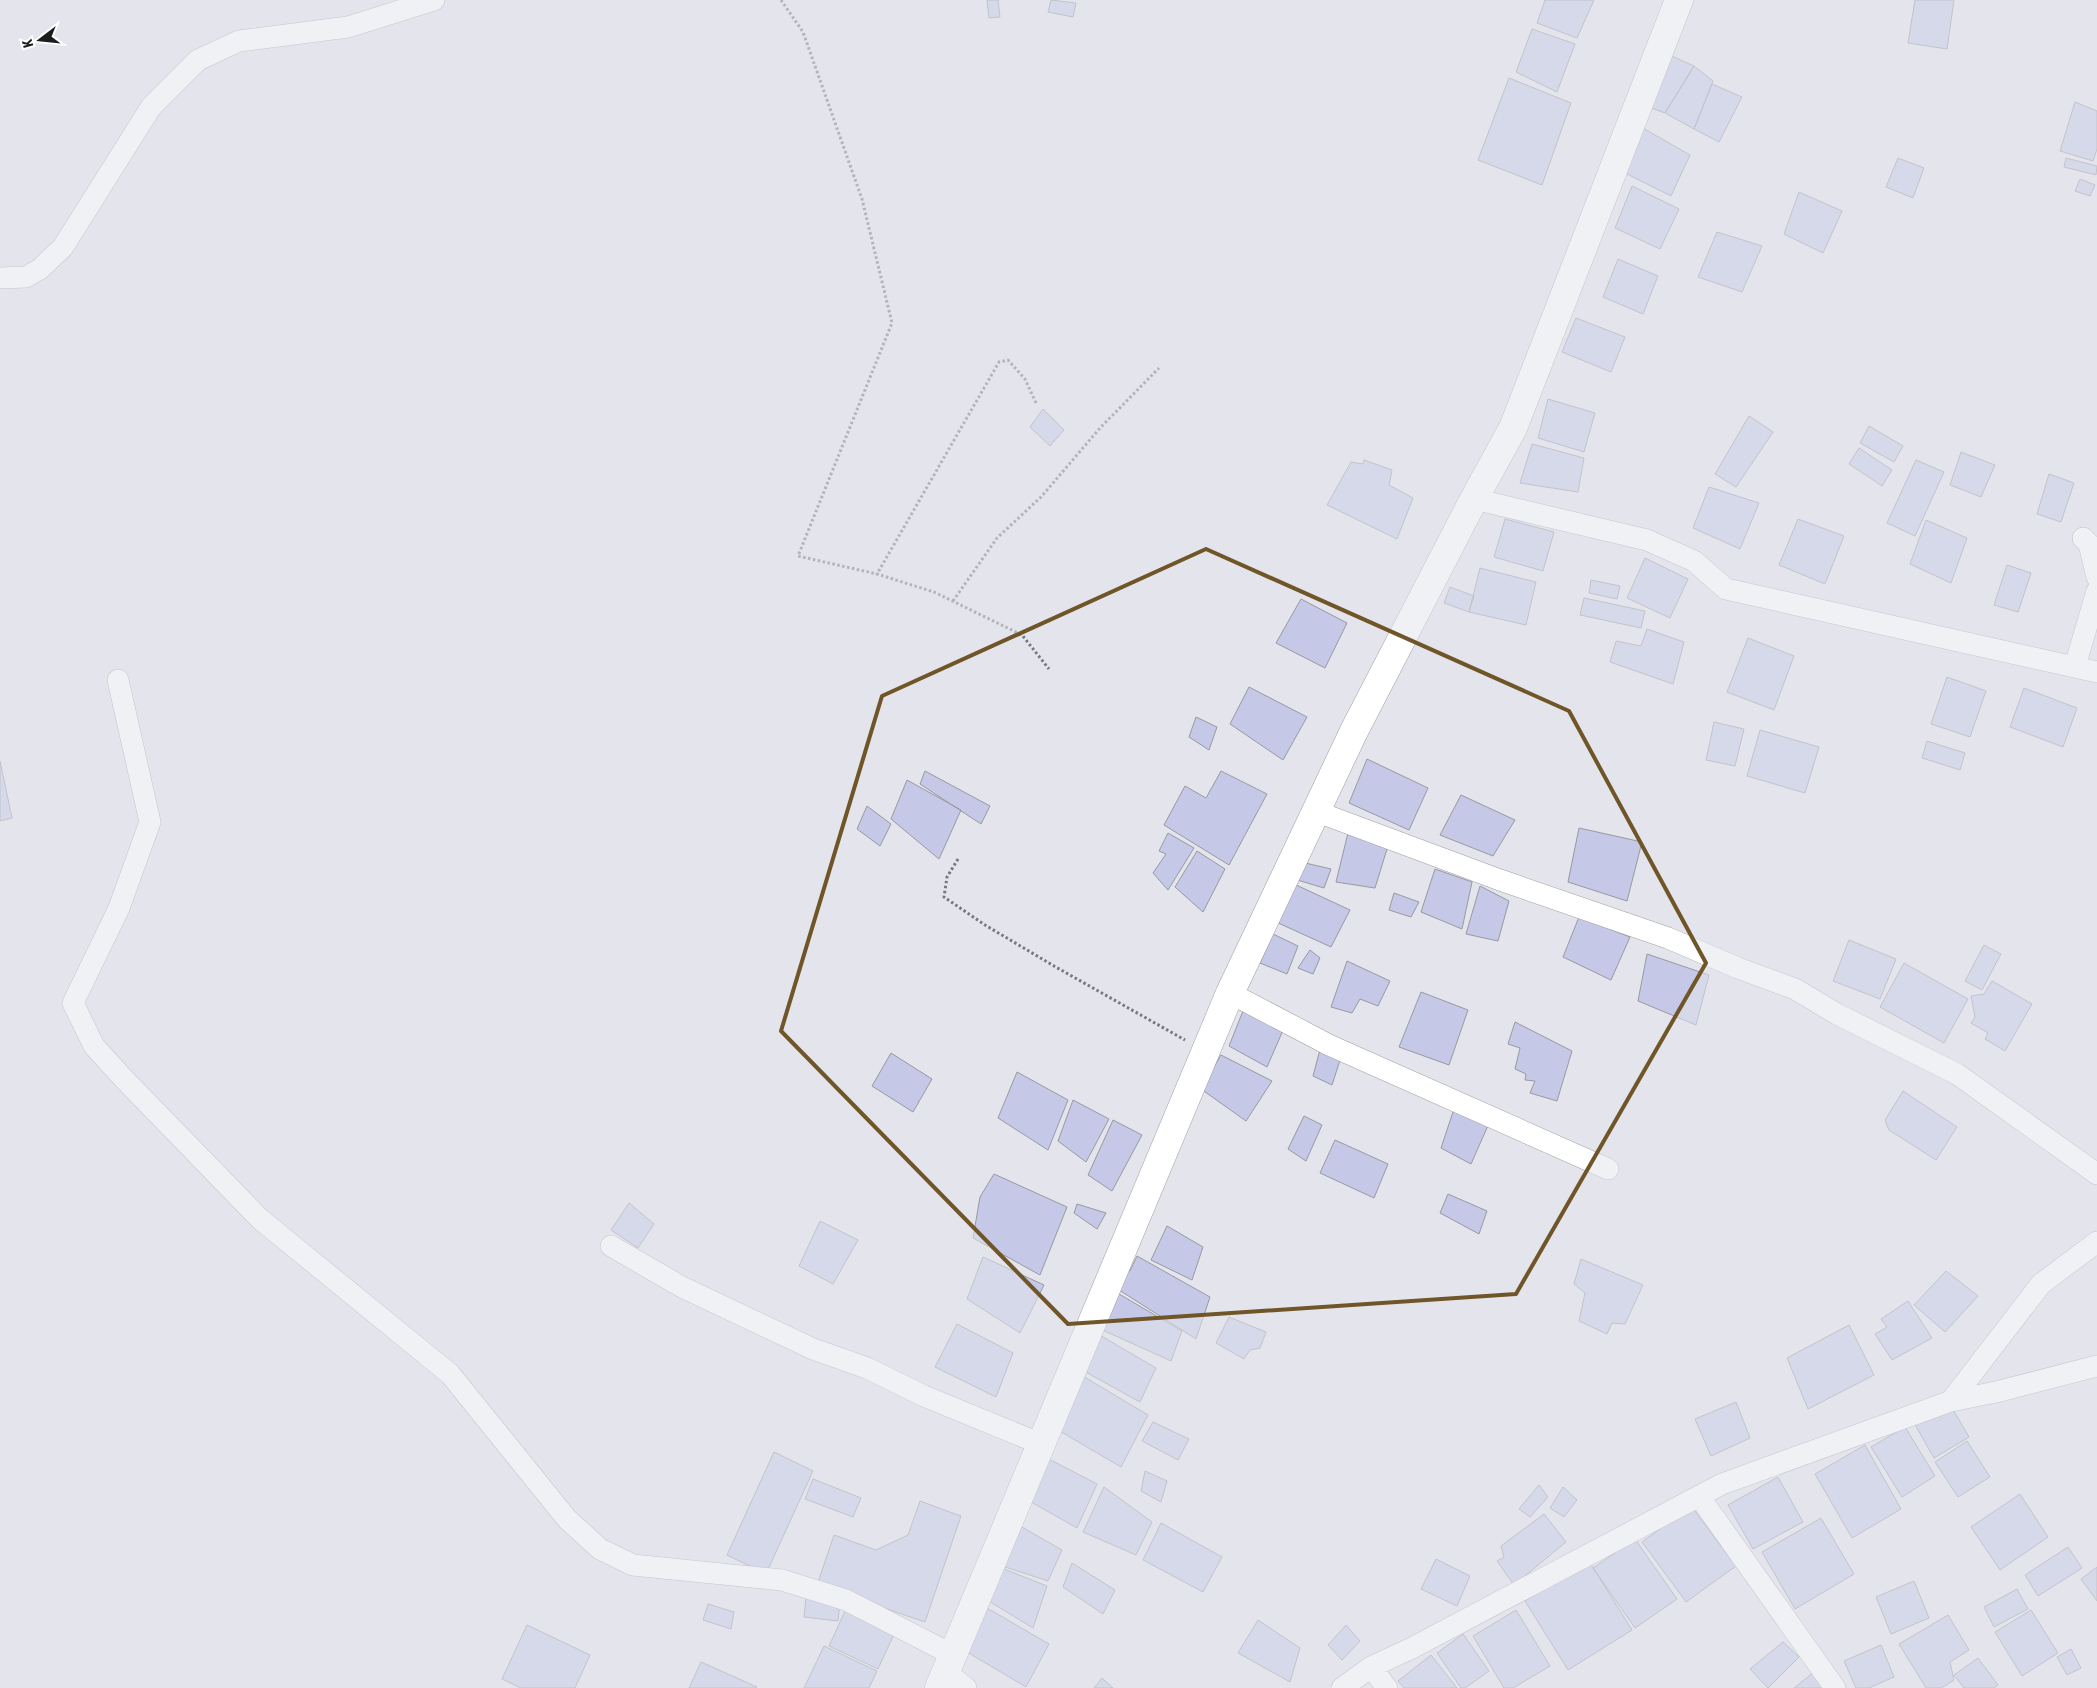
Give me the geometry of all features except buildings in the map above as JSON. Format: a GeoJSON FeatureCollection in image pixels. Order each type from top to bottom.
{"type":"FeatureCollection","features":[{"type":"Feature","properties":{"kind":"street"},"geometry":{"type":"LineString","coordinates":[[0,278],[26,277],[40,269],[63,247],[151,107],[198,60],[240,41],[348,27],[434,0]]}},
{"type":"Feature","properties":{"kind":"street"},"geometry":{"type":"LineString","coordinates":[[118,680],[150,822],[119,908],[73,1003],[94,1046],[260,1219],[450,1374],[567,1519],[600,1549],[633,1565],[782,1580],[846,1600],[951,1676],[1041,1444],[1230,993],[1354,731],[1474,499],[1513,428],[1679,0]]}},
{"type":"Feature","properties":{"kind":"street"},"geometry":{"type":"LineString","coordinates":[[1474,499],[1647,540],[1694,561],[1726,589],[2097,672]]}},
{"type":"Feature","properties":{"kind":"street"},"geometry":{"type":"LineString","coordinates":[[2083,538],[2089,544],[2097,577]]}},
{"type":"Feature","properties":{"kind":"street"},"geometry":{"type":"LineString","coordinates":[[2075,666],[2097,591]]}},
{"type":"Feature","properties":{"kind":"street"},"geometry":{"type":"LineString","coordinates":[[1315,812],[1500,880],[1668,938],[1738,968],[1795,989],[1837,1014],[1957,1074],[2097,1174]]}},
{"type":"Feature","properties":{"kind":"street"},"geometry":{"type":"LineString","coordinates":[[1230,993],[1329,1045],[1608,1169]]}},
{"type":"Feature","properties":{"kind":"street"},"geometry":{"type":"LineString","coordinates":[[1951,1401],[2041,1284],[2097,1242]]}},
{"type":"Feature","properties":{"kind":"street"},"geometry":{"type":"LineString","coordinates":[[611,1246],[682,1287],[813,1349],[867,1368],[932,1400],[1041,1444]]}},
{"type":"Feature","properties":{"kind":"street"},"geometry":{"type":"LineString","coordinates":[[1342,1688],[1371,1668],[1722,1484],[1951,1401],[1996,1392],[2097,1366]]}},
{"type":"Feature","properties":{"kind":"street"},"geometry":{"type":"LineString","coordinates":[[1699,1496],[1835,1688]]}},
{"type":"Feature","properties":{"kind":"street"},"geometry":{"type":"LineString","coordinates":[[1371,1668],[1387,1688]]}},
{"type":"Feature","properties":{"kind":"path"},"geometry":{"type":"LineString","coordinates":[[781,0],[803,32],[862,199],[892,323],[798,556],[896,578],[953,601],[1022,635],[1049,669]]}},
{"type":"Feature","properties":{"kind":"path"},"geometry":{"type":"LineString","coordinates":[[878,574],[999,362],[1008,360],[1025,379],[1036,403]]}},
{"type":"Feature","properties":{"kind":"path"},"geometry":{"type":"LineString","coordinates":[[953,601],[997,538],[1040,498],[1100,428],[1159,368]]}},
{"type":"Feature","properties":{"kind":"path"},"geometry":{"type":"LineString","coordinates":[[958,859],[947,876],[944,897],[985,925],[1109,997],[1171,1030],[1205,1053]]}},
{"type":"Feature","properties":{"kind":"highlighted area"},"geometry":{"type":"Polygon","coordinates":[[[1206,549],[1569,711],[1706,963],[1516,1294],[1068,1324],[781,1031],[882,696],[1206,549]]]}}]}
